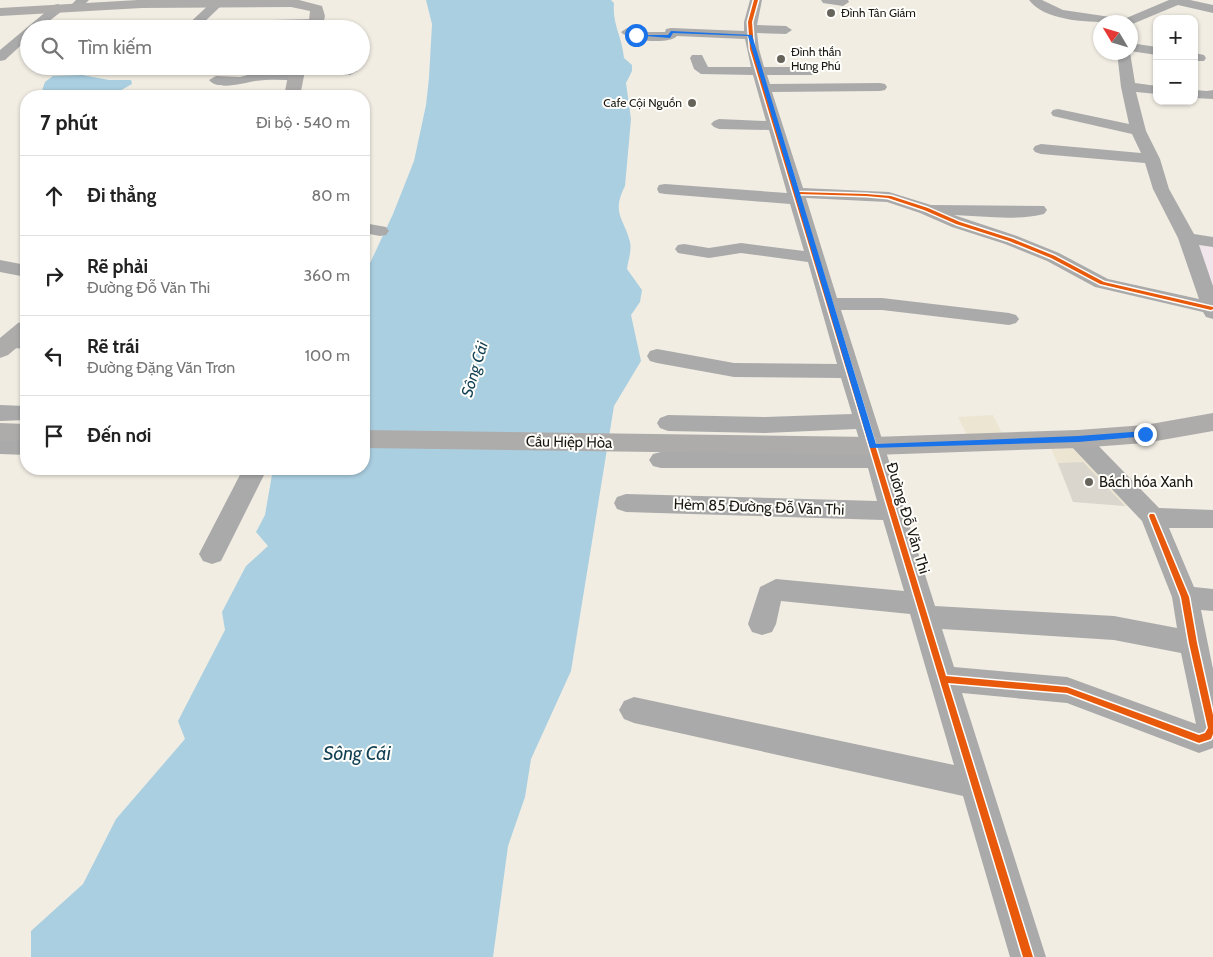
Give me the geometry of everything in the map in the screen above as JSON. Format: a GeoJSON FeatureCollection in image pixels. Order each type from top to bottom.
{"type":"FeatureCollection","features":[{"type":"Feature","properties":{"kind":"main road"},"geometry":{"type":"LineString","coordinates":[[0,12],[58,8],[79,4],[302,2],[317,9],[316,20]]}},
{"type":"Feature","properties":{"kind":"main road"},"geometry":{"type":"LineString","coordinates":[[293,90],[296,75]]}},
{"type":"Feature","properties":{"kind":"main road","name":"Cầu Hiệp Hòa"},"geometry":{"type":"LineString","coordinates":[[370,439],[774,446],[872,442],[1078,439],[1145,434],[1213,422]]}},
{"type":"Feature","properties":{"kind":"main road"},"geometry":{"type":"LineString","coordinates":[[0,432],[20,433]]}},
{"type":"Feature","properties":{"kind":"street","name":"Đường Đỗ Văn Thi"},"geometry":{"type":"LineString","coordinates":[[756,0],[751,14],[750,32],[762,80],[1028,957]]}},
{"type":"Feature","properties":{"kind":"street"},"geometry":{"type":"LineString","coordinates":[[827,0],[843,2]]}},
{"type":"Feature","properties":{"kind":"street"},"geometry":{"type":"LineString","coordinates":[[1035,0],[1038,5],[1045,8],[1070,15],[1093,18]]}},
{"type":"Feature","properties":{"kind":"street"},"geometry":{"type":"LineString","coordinates":[[1155,0],[1213,9]]}},
{"type":"Feature","properties":{"kind":"street"},"geometry":{"type":"LineString","coordinates":[[1138,18],[1177,2]]}},
{"type":"Feature","properties":{"kind":"street"},"geometry":{"type":"LineString","coordinates":[[199,20],[218,3]]}},
{"type":"Feature","properties":{"kind":"street"},"geometry":{"type":"LineString","coordinates":[[43,20],[58,8]]}},
{"type":"Feature","properties":{"kind":"street"},"geometry":{"type":"LineString","coordinates":[[627,32],[636,35],[670,36],[671,32],[786,30]]}},
{"type":"Feature","properties":{"kind":"street"},"geometry":{"type":"LineString","coordinates":[[0,56],[20,39]]}},
{"type":"Feature","properties":{"kind":"street"},"geometry":{"type":"LineString","coordinates":[[1138,48],[1153,51]]}},
{"type":"Feature","properties":{"kind":"street"},"geometry":{"type":"LineString","coordinates":[[697,58],[703,70],[762,80],[880,87]]}},
{"type":"Feature","properties":{"kind":"street"},"geometry":{"type":"LineString","coordinates":[[1125,60],[1128,87],[1138,131],[1152,159],[1161,189],[1187,238],[1212,310]]}},
{"type":"Feature","properties":{"kind":"street"},"geometry":{"type":"LineString","coordinates":[[762,80],[814,71]]}},
{"type":"Feature","properties":{"kind":"street"},"geometry":{"type":"LineString","coordinates":[[216,80],[240,82],[269,75]]}},
{"type":"Feature","properties":{"kind":"street"},"geometry":{"type":"LineString","coordinates":[[1128,87],[1153,90]]}},
{"type":"Feature","properties":{"kind":"street"},"geometry":{"type":"LineString","coordinates":[[1198,95],[1208,96],[1213,94]]}},
{"type":"Feature","properties":{"kind":"street"},"geometry":{"type":"LineString","coordinates":[[1058,113],[1138,131]]}},
{"type":"Feature","properties":{"kind":"street"},"geometry":{"type":"LineString","coordinates":[[719,124],[778,133]]}},
{"type":"Feature","properties":{"kind":"street"},"geometry":{"type":"LineString","coordinates":[[736,140],[778,133]]}},
{"type":"Feature","properties":{"kind":"street"},"geometry":{"type":"LineString","coordinates":[[1041,149],[1152,159]]}},
{"type":"Feature","properties":{"kind":"street"},"geometry":{"type":"LineString","coordinates":[[666,189],[797,196],[877,195],[926,209],[958,223],[1011,240],[1053,257],[1102,283],[1212,310]]}},
{"type":"Feature","properties":{"kind":"street"},"geometry":{"type":"LineString","coordinates":[[926,209],[1011,212],[1038,210]]}},
{"type":"Feature","properties":{"kind":"street"},"geometry":{"type":"LineString","coordinates":[[1187,238],[1213,242]]}},
{"type":"Feature","properties":{"kind":"street"},"geometry":{"type":"LineString","coordinates":[[684,250],[709,253],[741,248],[816,258]]}},
{"type":"Feature","properties":{"kind":"street"},"geometry":{"type":"LineString","coordinates":[[0,266],[20,270]]}},
{"type":"Feature","properties":{"kind":"street"},"geometry":{"type":"LineString","coordinates":[[830,304],[882,304],[1009,319]]}},
{"type":"Feature","properties":{"kind":"street"},"geometry":{"type":"LineString","coordinates":[[657,356],[734,370],[850,371]]}},
{"type":"Feature","properties":{"kind":"street"},"geometry":{"type":"LineString","coordinates":[[0,413],[20,413]]}},
{"type":"Feature","properties":{"kind":"street"},"geometry":{"type":"LineString","coordinates":[[668,423],[765,425],[872,442]]}},
{"type":"Feature","properties":{"kind":"street"},"geometry":{"type":"LineString","coordinates":[[944,679],[1067,690],[1199,739],[1208,736],[1212,728],[1185,597],[1152,516],[1078,439]]}},
{"type":"Feature","properties":{"kind":"street"},"geometry":{"type":"LineString","coordinates":[[661,460],[872,442]]}},
{"type":"Feature","properties":{"kind":"street"},"geometry":{"type":"LineString","coordinates":[[0,446],[20,447]]}},
{"type":"Feature","properties":{"kind":"street"},"geometry":{"type":"LineString","coordinates":[[212,554],[252,475]]}},
{"type":"Feature","properties":{"kind":"street","name":"Hẻm 85 Đường Đỗ Văn Thi"},"geometry":{"type":"LineString","coordinates":[[626,503],[893,511]]}},
{"type":"Feature","properties":{"kind":"street"},"geometry":{"type":"LineString","coordinates":[[1152,516],[1174,519],[1213,519]]}},
{"type":"Feature","properties":{"kind":"street"},"geometry":{"type":"LineString","coordinates":[[762,624],[769,596],[776,590],[923,611],[1114,628],[1193,643]]}},
{"type":"Feature","properties":{"kind":"street"},"geometry":{"type":"LineString","coordinates":[[1185,597],[1213,600]]}},
{"type":"Feature","properties":{"kind":"street"},"geometry":{"type":"LineString","coordinates":[[634,710],[976,784]]}},
{"type":"Feature","properties":{"kind":"shaded area"},"geometry":{"type":"Polygon","coordinates":[[[1194,242],[1213,245],[1213,297],[1194,242]]]}},
{"type":"Feature","properties":{"kind":"shaded area"},"geometry":{"type":"Polygon","coordinates":[[[993,415],[1002,433],[967,435],[958,417],[993,415]]]}},
{"type":"Feature","properties":{"kind":"shaded area","name":"Bách hóa Xanh"},"geometry":{"type":"Polygon","coordinates":[[[1078,447],[1134,507],[1073,501],[1051,448],[1078,447]]]}},
{"type":"Feature","properties":{"kind":"water","name":"Sông Cái"},"geometry":{"type":"Polygon","coordinates":[[[426,0],[611,0],[614,3],[614,17],[624,58],[632,65],[632,71],[626,83],[631,119],[625,186],[619,203],[619,210],[630,245],[627,269],[642,290],[640,302],[631,315],[641,361],[614,406],[571,671],[531,759],[525,797],[508,846],[493,957],[31,957],[31,931],[83,884],[116,819],[185,739],[178,721],[225,630],[222,612],[246,566],[268,546],[256,532],[265,515],[272,475],[370,475],[370,263],[393,214],[414,161],[426,105],[432,24],[426,0]]]}},
{"type":"Feature","properties":{"kind":"water"},"geometry":{"type":"Polygon","coordinates":[[[82,75],[109,80],[131,80],[132,84],[122,90],[42,90],[45,82],[53,76],[82,75]]]}},
{"type":"Feature","properties":{"kind":"building","name":"Bách hóa Xanh"},"geometry":{"type":"Polygon","coordinates":[[[1083,462],[1125,506],[1073,502],[1058,463],[1083,462]]]}},
{"type":"Feature","properties":{"kind":"cycle path"},"geometry":{"type":"LineString","coordinates":[[756,0],[750,22],[752,49],[1028,957]]}},
{"type":"Feature","properties":{"kind":"cycle path"},"geometry":{"type":"LineString","coordinates":[[796,193],[889,197],[926,209],[958,223],[1011,240],[1053,257],[1102,283],[1211,308]]}},
{"type":"Feature","properties":{"kind":"cycle path"},"geometry":{"type":"LineString","coordinates":[[943,679],[1067,690],[1199,739],[1208,736],[1212,728],[1185,597],[1152,516]]}},
{"type":"Feature","properties":{"kind":"place","name":"Đình Tân Giám"},"geometry":{"type":"Point","coordinates":[831,13]}},
{"type":"Feature","properties":{"kind":"place","name":"Đình thần Hưng Phú"},"geometry":{"type":"Point","coordinates":[781,59]}},
{"type":"Feature","properties":{"kind":"place","name":"Cafe Cội Nguồn"},"geometry":{"type":"Point","coordinates":[692,103]}},
{"type":"Feature","properties":{"kind":"place","name":"Bách hóa Xanh"},"geometry":{"type":"Point","coordinates":[1089,482]}},
{"type":"Feature","properties":{"kind":"route"},"geometry":{"type":"LineString","coordinates":[[636,35],[670,36],[671,32],[750,35],[752,49],[873,446],[1078,439],[1145,434]]}}]}
